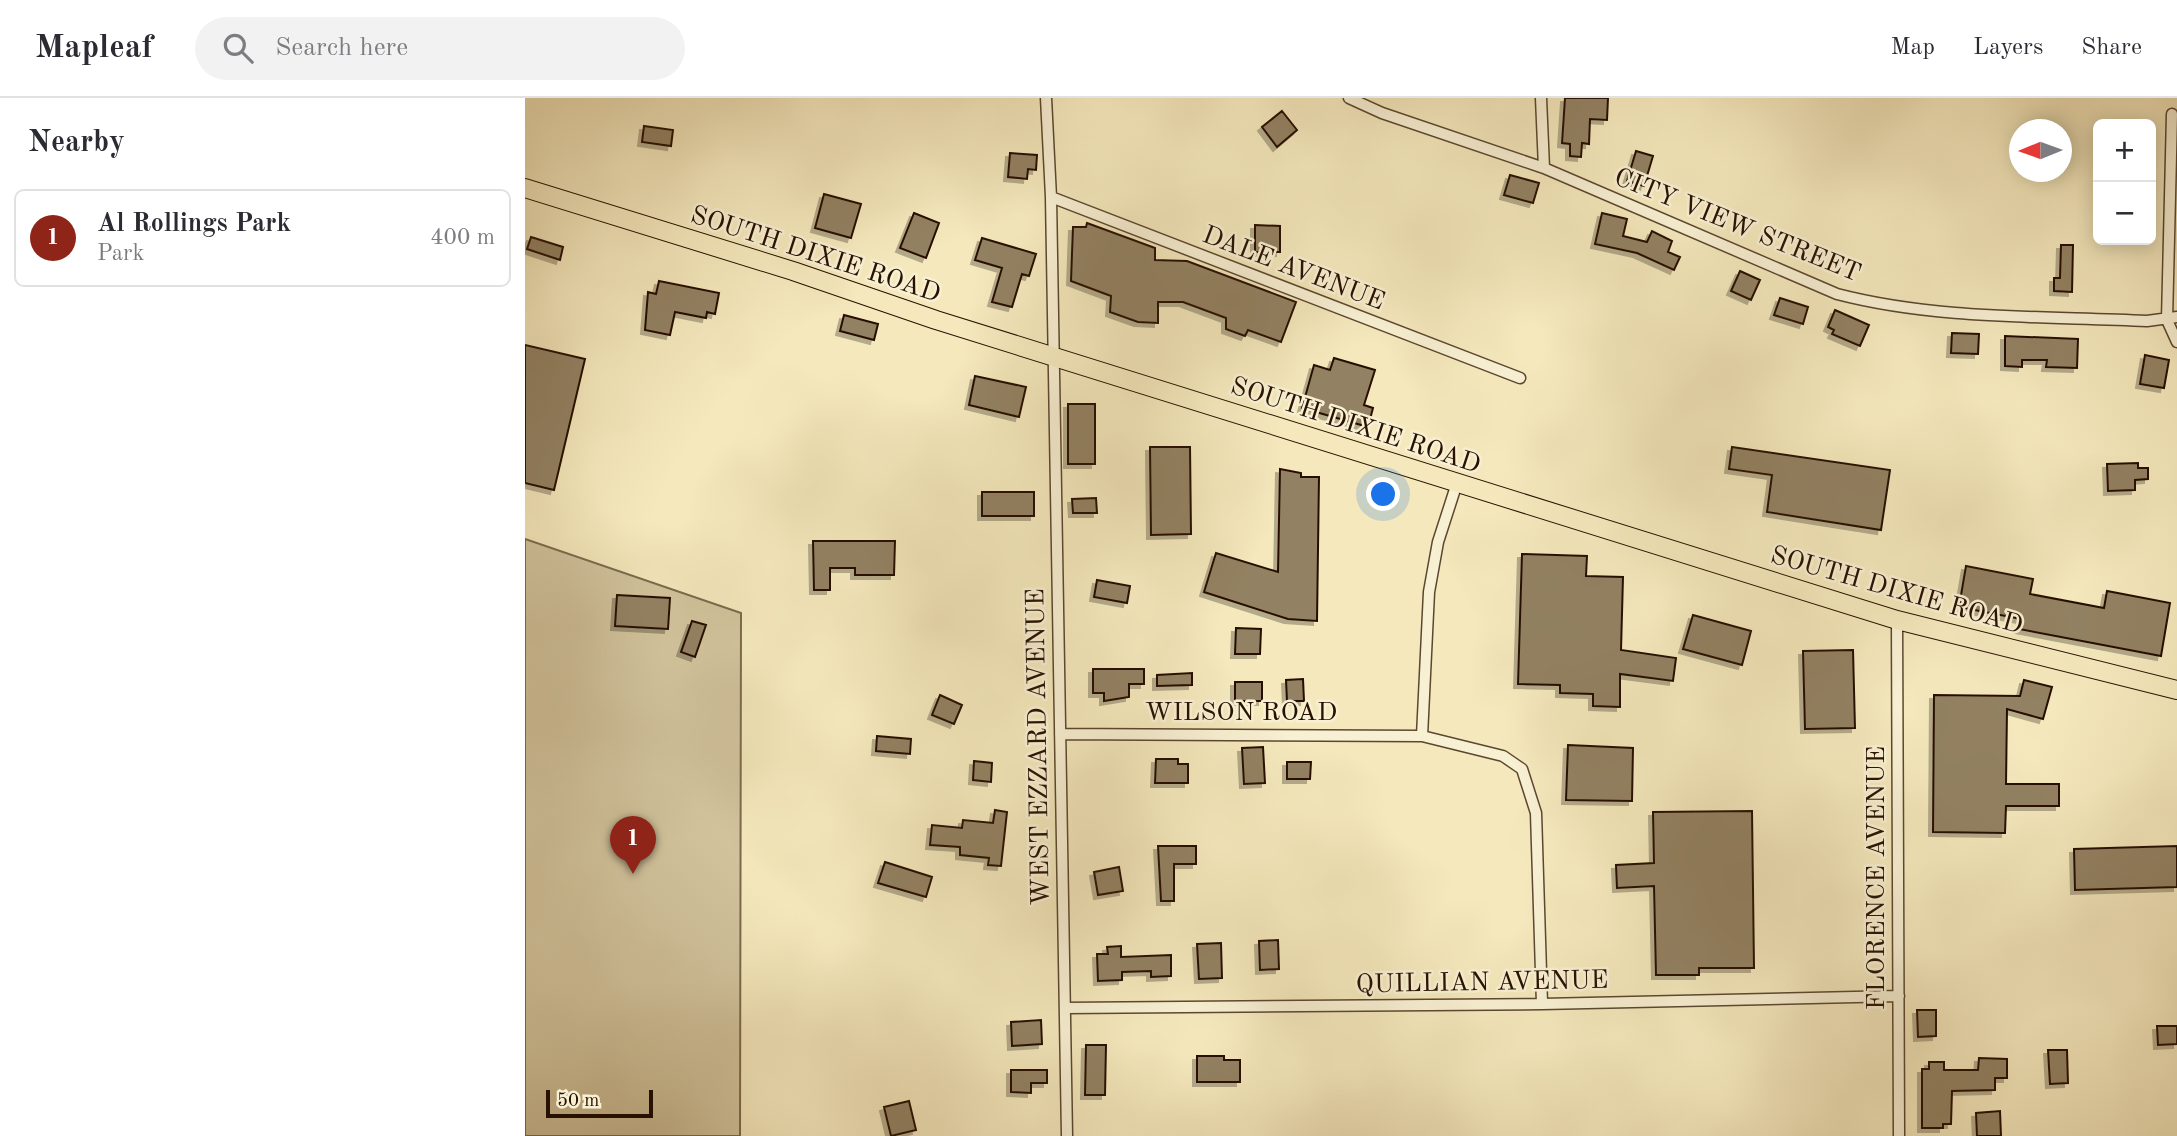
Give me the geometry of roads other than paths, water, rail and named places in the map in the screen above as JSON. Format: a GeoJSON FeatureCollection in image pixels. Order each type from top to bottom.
{"type":"FeatureCollection","features":[{"type":"Feature","properties":{"kind":"main road","name":"SOUTH DIXIE ROAD"},"geometry":{"type":"LineString","coordinates":[[525,188],[1897,620],[2177,690]]}},
{"type":"Feature","properties":{"kind":"street","name":"WEST EZZARD AVENUE"},"geometry":{"type":"LineString","coordinates":[[1046,98],[1051,197],[1067,1136]]}},
{"type":"Feature","properties":{"kind":"street","name":"CITY VIEW STREET"},"geometry":{"type":"LineString","coordinates":[[1349,98],[1382,113],[1544,168],[1837,294],[1872,303],[1922,310],[2172,319]]}},
{"type":"Feature","properties":{"kind":"street"},"geometry":{"type":"LineString","coordinates":[[1541,98],[1544,168]]}},
{"type":"Feature","properties":{"kind":"street"},"geometry":{"type":"LineString","coordinates":[[2172,114],[2172,319],[2177,342]]}},
{"type":"Feature","properties":{"kind":"street","name":"DALE AVENUE"},"geometry":{"type":"LineString","coordinates":[[1051,197],[1520,378]]}},
{"type":"Feature","properties":{"kind":"street"},"geometry":{"type":"LineString","coordinates":[[1422,736],[1429,592],[1439,542],[1457,483]]}},
{"type":"Feature","properties":{"kind":"street","name":"FLORENCE AVENUE"},"geometry":{"type":"LineString","coordinates":[[1897,620],[1899,1136]]}},
{"type":"Feature","properties":{"kind":"street","name":"WILSON ROAD"},"geometry":{"type":"LineString","coordinates":[[1060,734],[1422,736],[1503,756],[1522,769],[1537,813],[1542,1004]]}},
{"type":"Feature","properties":{"kind":"street","name":"QUILLIAN AVENUE"},"geometry":{"type":"LineString","coordinates":[[1066,1008],[1542,1004],[1899,996]]}},
{"type":"Feature","properties":{"kind":"place","name":"Al Rollings Park"},"geometry":{"type":"Point","coordinates":[633,874]}}]}
